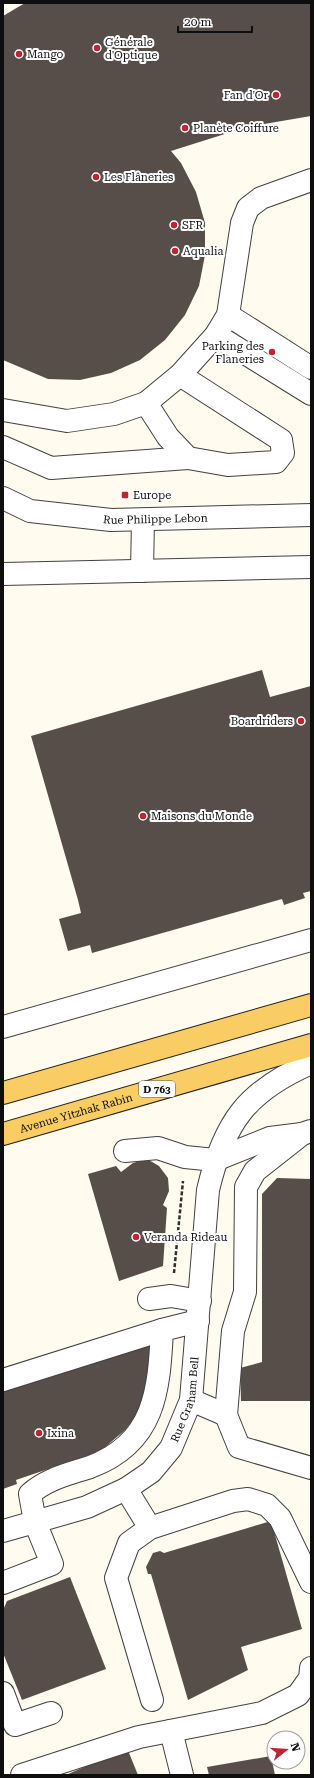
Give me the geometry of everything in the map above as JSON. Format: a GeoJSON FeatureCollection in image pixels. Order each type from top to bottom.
{"type":"FeatureCollection","features":[{"type":"Feature","properties":{"kind":"main road"},"geometry":{"type":"LineString","coordinates":[[3,1093],[311,1005]]}},
{"type":"Feature","properties":{"kind":"main road","name":"Avenue Yitzhak Rabin"},"geometry":{"type":"LineString","coordinates":[[3,1134],[311,1046]]}},
{"type":"Feature","properties":{"kind":"street"},"geometry":{"type":"LineString","coordinates":[[3,410],[66,421],[114,414],[146,403],[180,375],[216,335],[228,315],[242,223],[248,208],[261,198],[311,180]]}},
{"type":"Feature","properties":{"kind":"street"},"geometry":{"type":"LineString","coordinates":[[228,315],[311,368]]}},
{"type":"Feature","properties":{"kind":"street"},"geometry":{"type":"LineString","coordinates":[[216,335],[311,394]]}},
{"type":"Feature","properties":{"kind":"street"},"geometry":{"type":"LineString","coordinates":[[3,447],[51,468],[188,458],[228,465],[276,462],[283,453],[281,440],[180,375]]}},
{"type":"Feature","properties":{"kind":"street"},"geometry":{"type":"LineString","coordinates":[[146,403],[168,437],[188,458]]}},
{"type":"Feature","properties":{"kind":"street","name":"Rue Philippe Lebon"},"geometry":{"type":"LineString","coordinates":[[3,498],[30,510],[111,520],[311,515]]}},
{"type":"Feature","properties":{"kind":"street"},"geometry":{"type":"LineString","coordinates":[[142,571],[143,520]]}},
{"type":"Feature","properties":{"kind":"street"},"geometry":{"type":"LineString","coordinates":[[3,574],[311,567]]}},
{"type":"Feature","properties":{"kind":"street"},"geometry":{"type":"LineString","coordinates":[[3,1027],[311,940]]}},
{"type":"Feature","properties":{"kind":"street","name":"Rue Graham Bell"},"geometry":{"type":"LineString","coordinates":[[3,1531],[87,1507],[126,1489],[151,1472],[171,1448],[191,1400],[208,1190],[215,1160],[227,1132],[242,1111],[257,1095],[276,1079],[311,1063]]}},
{"type":"Feature","properties":{"kind":"street"},"geometry":{"type":"LineString","coordinates":[[125,1151],[158,1148],[185,1157],[215,1160],[270,1138],[306,1133]]}},
{"type":"Feature","properties":{"kind":"street"},"geometry":{"type":"LineString","coordinates":[[306,1133],[255,1171],[246,1187],[245,1292],[232,1331],[226,1415],[239,1447],[311,1468]]}},
{"type":"Feature","properties":{"kind":"street"},"geometry":{"type":"LineString","coordinates":[[148,1299],[171,1296],[198,1317],[232,1331]]}},
{"type":"Feature","properties":{"kind":"street"},"geometry":{"type":"LineString","coordinates":[[3,1380],[162,1330],[198,1317]]}},
{"type":"Feature","properties":{"kind":"street"},"geometry":{"type":"LineString","coordinates":[[3,1583],[52,1564],[35,1522],[30,1494],[40,1484],[97,1464],[121,1450],[140,1431],[152,1407],[160,1374],[162,1330]]}},
{"type":"Feature","properties":{"kind":"street"},"geometry":{"type":"LineString","coordinates":[[191,1400],[226,1415]]}},
{"type":"Feature","properties":{"kind":"street"},"geometry":{"type":"LineString","coordinates":[[126,1489],[150,1528]]}},
{"type":"Feature","properties":{"kind":"street"},"geometry":{"type":"LineString","coordinates":[[152,1700],[116,1578],[129,1543],[150,1528],[233,1501],[248,1499],[267,1505],[280,1518],[311,1582]]}},
{"type":"Feature","properties":{"kind":"street"},"geometry":{"type":"LineString","coordinates":[[22,1775],[139,1737],[262,1713],[298,1694],[310,1678],[311,1668]]}},
{"type":"Feature","properties":{"kind":"street"},"geometry":{"type":"LineString","coordinates":[[3,1693],[15,1724],[50,1713]]}},
{"type":"Feature","properties":{"kind":"street"},"geometry":{"type":"LineString","coordinates":[[171,1731],[182,1775]]}},
{"type":"Feature","properties":{"kind":"path"},"geometry":{"type":"LineString","coordinates":[[171,1296],[185,1157]]}},
{"type":"Feature","properties":{"kind":"building","name":"Les Flâneries"},"geometry":{"type":"Polygon","coordinates":[[[25,3],[311,3],[311,116],[247,127],[171,151],[181,163],[196,192],[205,223],[205,255],[199,286],[185,315],[165,340],[140,360],[111,373],[80,380],[48,379],[3,360],[3,16],[25,3]]]}},
{"type":"Feature","properties":{"kind":"building","name":"Maisons du Monde"},"geometry":{"type":"Polygon","coordinates":[[[262,670],[270,697],[311,686],[311,891],[303,893],[305,898],[284,905],[282,899],[92,953],[90,945],[68,951],[59,919],[81,913],[31,736],[262,670]]]}},
{"type":"Feature","properties":{"kind":"building","name":"Veranda Rideau"},"geometry":{"type":"Polygon","coordinates":[[[147,1159],[159,1166],[168,1178],[169,1191],[163,1205],[167,1208],[163,1266],[119,1281],[88,1174],[116,1166],[121,1172],[133,1163],[147,1159]]]}},
{"type":"Feature","properties":{"kind":"building"},"geometry":{"type":"Polygon","coordinates":[[[277,1178],[311,1179],[311,1401],[241,1401],[240,1368],[262,1362],[262,1194],[277,1178]]]}},
{"type":"Feature","properties":{"kind":"building"},"geometry":{"type":"Polygon","coordinates":[[[148,1341],[150,1354],[146,1395],[134,1419],[125,1430],[104,1448],[92,1454],[16,1480],[17,1484],[3,1489],[3,1387],[148,1341]]]}},
{"type":"Feature","properties":{"kind":"building"},"geometry":{"type":"Polygon","coordinates":[[[271,1521],[302,1629],[241,1647],[248,1670],[188,1700],[151,1574],[148,1574],[146,1567],[153,1553],[160,1551],[164,1553],[271,1521]]]}},
{"type":"Feature","properties":{"kind":"building"},"geometry":{"type":"Polygon","coordinates":[[[70,1577],[106,1669],[22,1700],[3,1653],[3,1610],[7,1601],[70,1577]]]}},
{"type":"Feature","properties":{"kind":"building"},"geometry":{"type":"Polygon","coordinates":[[[127,1748],[138,1775],[66,1775],[127,1748]]]}},
{"type":"Feature","properties":{"kind":"building"},"geometry":{"type":"Polygon","coordinates":[[[266,1757],[266,1770],[274,1770],[275,1775],[209,1775],[207,1767],[266,1757]]]}},
{"type":"Feature","properties":{"kind":"place","name":"Générale d'Optique"},"geometry":{"type":"Point","coordinates":[97,48]}},
{"type":"Feature","properties":{"kind":"place","name":"Mango"},"geometry":{"type":"Point","coordinates":[19,54]}},
{"type":"Feature","properties":{"kind":"place","name":"Fan d'Or"},"geometry":{"type":"Point","coordinates":[276,95]}},
{"type":"Feature","properties":{"kind":"place","name":"Planète Coiffure"},"geometry":{"type":"Point","coordinates":[185,128]}},
{"type":"Feature","properties":{"kind":"place","name":"Les Flâneries"},"geometry":{"type":"Point","coordinates":[96,177]}},
{"type":"Feature","properties":{"kind":"place","name":"SFR"},"geometry":{"type":"Point","coordinates":[174,225]}},
{"type":"Feature","properties":{"kind":"place","name":"Aqualia"},"geometry":{"type":"Point","coordinates":[175,251]}},
{"type":"Feature","properties":{"kind":"place","name":"Parking des Flaneries"},"geometry":{"type":"Point","coordinates":[272,352]}},
{"type":"Feature","properties":{"kind":"place","name":"Europe"},"geometry":{"type":"Point","coordinates":[125,495]}},
{"type":"Feature","properties":{"kind":"place","name":"Boardriders"},"geometry":{"type":"Point","coordinates":[301,721]}},
{"type":"Feature","properties":{"kind":"place","name":"Maisons du Monde"},"geometry":{"type":"Point","coordinates":[143,816]}},
{"type":"Feature","properties":{"kind":"place","name":"Veranda Rideau"},"geometry":{"type":"Point","coordinates":[136,1237]}},
{"type":"Feature","properties":{"kind":"place","name":"Ixina"},"geometry":{"type":"Point","coordinates":[39,1433]}}]}
